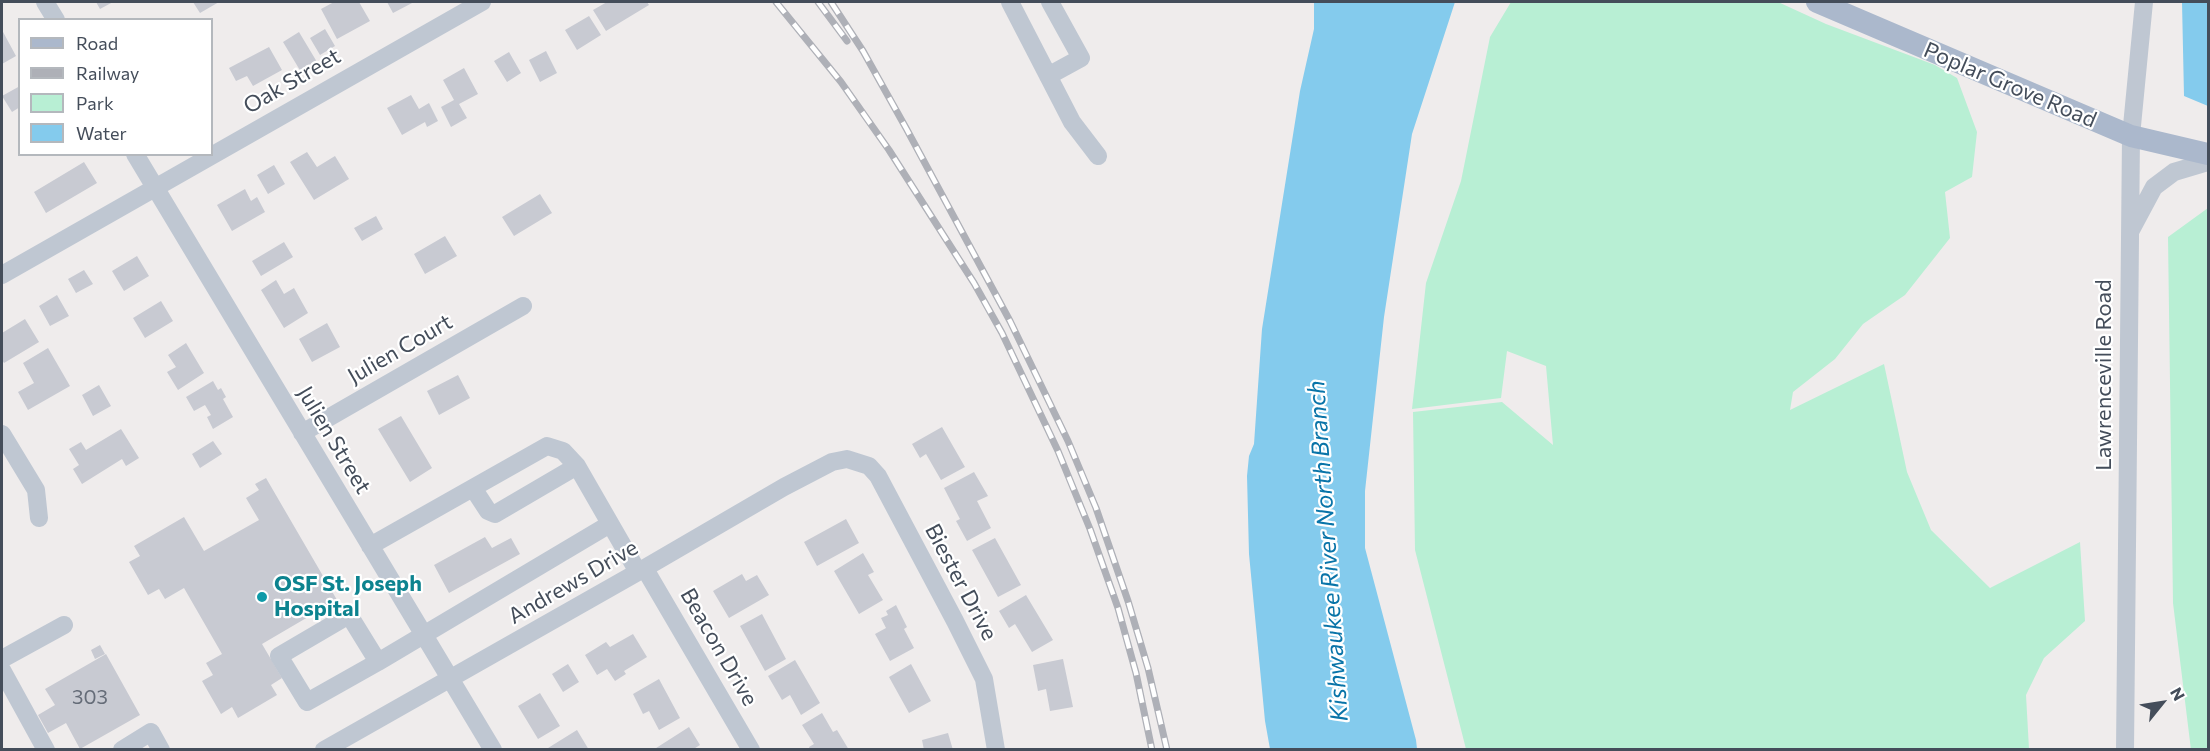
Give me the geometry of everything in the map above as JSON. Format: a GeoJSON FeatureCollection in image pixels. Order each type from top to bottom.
{"type":"FeatureCollection","features":[{"type":"Feature","properties":{"kind":"main road","name":"Poplar Grove Road"},"geometry":{"type":"LineString","coordinates":[[1816,2],[2130,136],[2208,154]]}},
{"type":"Feature","properties":{"kind":"street"},"geometry":{"type":"LineString","coordinates":[[45,2],[55,18]]}},
{"type":"Feature","properties":{"kind":"street","name":"Oak Street"},"geometry":{"type":"LineString","coordinates":[[213,154],[482,2]]}},
{"type":"Feature","properties":{"kind":"street"},"geometry":{"type":"LineString","coordinates":[[1010,2],[1072,122],[1098,156]]}},
{"type":"Feature","properties":{"kind":"street"},"geometry":{"type":"LineString","coordinates":[[1048,76],[1081,58],[1050,2]]}},
{"type":"Feature","properties":{"kind":"street","name":"Lawrenceville Road"},"geometry":{"type":"LineString","coordinates":[[2125,750],[2130,136],[2144,2]]}},
{"type":"Feature","properties":{"kind":"street","name":"Julien Street"},"geometry":{"type":"LineString","coordinates":[[136,156],[493,750]]}},
{"type":"Feature","properties":{"kind":"street","name":"Oak Street"},"geometry":{"type":"LineString","coordinates":[[2,275],[209,156]]}},
{"type":"Feature","properties":{"kind":"street"},"geometry":{"type":"LineString","coordinates":[[2129,235],[2154,187],[2174,172],[2208,162]]}},
{"type":"Feature","properties":{"kind":"street","name":"Julien Court"},"geometry":{"type":"LineString","coordinates":[[302,433],[523,306]]}},
{"type":"Feature","properties":{"kind":"street"},"geometry":{"type":"LineString","coordinates":[[2,434],[8,458],[36,490],[39,518]]}},
{"type":"Feature","properties":{"kind":"street"},"geometry":{"type":"LineString","coordinates":[[370,546],[547,446],[563,451],[577,466],[495,514],[488,511],[473,488]]}},
{"type":"Feature","properties":{"kind":"street","name":"Andrews Drive"},"geometry":{"type":"LineString","coordinates":[[324,750],[784,487],[832,462],[847,459]]}},
{"type":"Feature","properties":{"kind":"street","name":"Biester Drive"},"geometry":{"type":"LineString","coordinates":[[847,459],[869,466],[878,476],[955,621],[984,679],[996,750]]}},
{"type":"Feature","properties":{"kind":"street","name":"Beacon Drive"},"geometry":{"type":"LineString","coordinates":[[577,466],[610,524],[642,570],[751,750]]}},
{"type":"Feature","properties":{"kind":"street"},"geometry":{"type":"LineString","coordinates":[[378,662],[349,615],[279,656],[307,702],[378,662],[610,524]]}},
{"type":"Feature","properties":{"kind":"street"},"geometry":{"type":"LineString","coordinates":[[2,659],[64,626]]}},
{"type":"Feature","properties":{"kind":"street"},"geometry":{"type":"LineString","coordinates":[[2,670],[46,750]]}},
{"type":"Feature","properties":{"kind":"street"},"geometry":{"type":"LineString","coordinates":[[122,750],[151,732],[161,750]]}},
{"type":"Feature","properties":{"kind":"green space"},"geometry":{"type":"Polygon","coordinates":[[[1511,2],[1778,2],[1826,24],[1935,65],[1957,78],[1977,132],[1972,177],[1945,192],[1950,238],[1905,295],[1863,324],[1835,359],[1793,392],[1790,410],[1884,364],[1907,472],[1931,530],[1990,588],[2080,542],[2085,621],[2044,658],[2026,695],[2029,749],[1466,749],[1415,550],[1413,412],[1502,402],[1553,445],[1546,366],[1507,351],[1501,398],[1412,409],[1426,283],[1461,181],[1490,37],[1511,2]]]}},
{"type":"Feature","properties":{"kind":"green space"},"geometry":{"type":"Polygon","coordinates":[[[2208,208],[2208,749],[2191,750],[2173,603],[2168,237],[2208,208]]]}},
{"type":"Feature","properties":{"kind":"water","name":"Kishwaukee River North Branch"},"geometry":{"type":"Polygon","coordinates":[[[1314,2],[1455,2],[1412,134],[1384,317],[1365,491],[1365,548],[1417,749],[1270,749],[1265,721],[1249,554],[1247,476],[1249,456],[1254,444],[1262,329],[1300,91],[1314,29],[1314,2]]]}},
{"type":"Feature","properties":{"kind":"water"},"geometry":{"type":"Polygon","coordinates":[[[2182,2],[2208,2],[2208,106],[2184,96],[2182,2]]]}},
{"type":"Feature","properties":{"kind":"building"},"geometry":{"type":"Polygon","coordinates":[[[96,2],[113,2],[100,9],[96,2]]]}},
{"type":"Feature","properties":{"kind":"building"},"geometry":{"type":"Polygon","coordinates":[[[193,2],[219,2],[200,13],[193,2]]]}},
{"type":"Feature","properties":{"kind":"building"},"geometry":{"type":"Polygon","coordinates":[[[334,2],[359,2],[370,21],[337,39],[321,9],[334,2]]]}},
{"type":"Feature","properties":{"kind":"building"},"geometry":{"type":"Polygon","coordinates":[[[387,2],[414,2],[393,13],[387,2]]]}},
{"type":"Feature","properties":{"kind":"building"},"geometry":{"type":"Polygon","coordinates":[[[607,2],[647,2],[649,5],[606,31],[593,10],[607,2]]]}},
{"type":"Feature","properties":{"kind":"building"},"geometry":{"type":"Polygon","coordinates":[[[589,16],[601,35],[577,50],[565,30],[589,16]]]}},
{"type":"Feature","properties":{"kind":"building"},"geometry":{"type":"Polygon","coordinates":[[[325,29],[335,46],[320,55],[310,38],[325,29]]]}},
{"type":"Feature","properties":{"kind":"building"},"geometry":{"type":"Polygon","coordinates":[[[2,30],[16,56],[2,64],[2,30]]]}},
{"type":"Feature","properties":{"kind":"building"},"geometry":{"type":"Polygon","coordinates":[[[299,32],[317,62],[301,72],[283,42],[299,32]]]}},
{"type":"Feature","properties":{"kind":"building"},"geometry":{"type":"Polygon","coordinates":[[[269,47],[282,70],[253,86],[247,76],[236,81],[229,68],[269,47]]]}},
{"type":"Feature","properties":{"kind":"building"},"geometry":{"type":"Polygon","coordinates":[[[546,51],[557,73],[540,82],[529,60],[546,51]]]}},
{"type":"Feature","properties":{"kind":"building"},"geometry":{"type":"Polygon","coordinates":[[[509,52],[521,73],[507,82],[494,61],[509,52]]]}},
{"type":"Feature","properties":{"kind":"building"},"geometry":{"type":"Polygon","coordinates":[[[464,68],[478,94],[459,104],[467,118],[451,127],[441,107],[454,100],[443,80],[464,68]]]}},
{"type":"Feature","properties":{"kind":"building"},"geometry":{"type":"Polygon","coordinates":[[[18,87],[18,108],[12,112],[2,96],[18,87]]]}},
{"type":"Feature","properties":{"kind":"building"},"geometry":{"type":"Polygon","coordinates":[[[411,95],[419,109],[429,103],[438,121],[427,127],[425,122],[402,135],[387,108],[411,95]]]}},
{"type":"Feature","properties":{"kind":"building"},"geometry":{"type":"Polygon","coordinates":[[[307,152],[317,167],[335,156],[349,179],[314,200],[290,162],[307,152]]]}},
{"type":"Feature","properties":{"kind":"building"},"geometry":{"type":"Polygon","coordinates":[[[84,162],[97,183],[46,213],[34,192],[84,162]]]}},
{"type":"Feature","properties":{"kind":"building"},"geometry":{"type":"Polygon","coordinates":[[[274,165],[285,184],[268,194],[257,175],[274,165]]]}},
{"type":"Feature","properties":{"kind":"building"},"geometry":{"type":"Polygon","coordinates":[[[245,189],[251,201],[257,197],[265,212],[232,231],[217,205],[245,189]]]}},
{"type":"Feature","properties":{"kind":"building"},"geometry":{"type":"Polygon","coordinates":[[[540,194],[552,213],[514,236],[502,217],[540,194]]]}},
{"type":"Feature","properties":{"kind":"building"},"geometry":{"type":"Polygon","coordinates":[[[376,216],[383,229],[362,241],[354,228],[376,216]]]}},
{"type":"Feature","properties":{"kind":"building"},"geometry":{"type":"Polygon","coordinates":[[[445,236],[457,256],[425,274],[414,254],[445,236]]]}},
{"type":"Feature","properties":{"kind":"building"},"geometry":{"type":"Polygon","coordinates":[[[284,242],[293,257],[261,276],[252,261],[284,242]]]}},
{"type":"Feature","properties":{"kind":"building"},"geometry":{"type":"Polygon","coordinates":[[[137,256],[149,276],[124,291],[112,271],[137,256]]]}},
{"type":"Feature","properties":{"kind":"building"},"geometry":{"type":"Polygon","coordinates":[[[84,270],[93,284],[76,293],[68,279],[84,270]]]}},
{"type":"Feature","properties":{"kind":"building"},"geometry":{"type":"Polygon","coordinates":[[[276,280],[284,294],[294,288],[308,313],[284,328],[261,290],[276,280]]]}},
{"type":"Feature","properties":{"kind":"building"},"geometry":{"type":"Polygon","coordinates":[[[57,295],[69,316],[50,326],[39,306],[57,295]]]}},
{"type":"Feature","properties":{"kind":"building"},"geometry":{"type":"Polygon","coordinates":[[[161,301],[173,321],[145,338],[133,318],[161,301]]]}},
{"type":"Feature","properties":{"kind":"building"},"geometry":{"type":"Polygon","coordinates":[[[25,319],[39,342],[4,363],[2,333],[25,319]]]}},
{"type":"Feature","properties":{"kind":"building"},"geometry":{"type":"Polygon","coordinates":[[[327,323],[340,347],[312,362],[299,339],[327,323]]]}},
{"type":"Feature","properties":{"kind":"building"},"geometry":{"type":"Polygon","coordinates":[[[186,343],[204,373],[178,390],[167,372],[176,367],[168,355],[186,343]]]}},
{"type":"Feature","properties":{"kind":"building"},"geometry":{"type":"Polygon","coordinates":[[[48,348],[70,386],[28,410],[18,392],[34,383],[23,363],[48,348]]]}},
{"type":"Feature","properties":{"kind":"building"},"geometry":{"type":"Polygon","coordinates":[[[458,375],[470,398],[439,415],[427,391],[458,375]]]}},
{"type":"Feature","properties":{"kind":"building"},"geometry":{"type":"Polygon","coordinates":[[[213,381],[226,397],[223,399],[233,417],[213,429],[207,417],[211,415],[205,405],[194,411],[186,397],[213,381]]]}},
{"type":"Feature","properties":{"kind":"building"},"geometry":{"type":"Polygon","coordinates":[[[99,385],[111,406],[93,416],[82,395],[99,385]]]}},
{"type":"Feature","properties":{"kind":"building"},"geometry":{"type":"Polygon","coordinates":[[[401,416],[432,468],[410,482],[378,429],[401,416]]]}},
{"type":"Feature","properties":{"kind":"building"},"geometry":{"type":"Polygon","coordinates":[[[942,427],[965,467],[941,480],[926,454],[920,458],[912,444],[942,427]]]}},
{"type":"Feature","properties":{"kind":"building"},"geometry":{"type":"Polygon","coordinates":[[[121,429],[139,458],[126,466],[122,459],[82,484],[73,469],[79,465],[69,449],[81,442],[86,450],[121,429]]]}},
{"type":"Feature","properties":{"kind":"building"},"geometry":{"type":"Polygon","coordinates":[[[213,441],[222,454],[200,468],[192,454],[213,441]]]}},
{"type":"Feature","properties":{"kind":"building"},"geometry":{"type":"Polygon","coordinates":[[[974,472],[988,496],[977,501],[991,528],[967,541],[956,521],[960,519],[944,488],[974,472]]]}},
{"type":"Feature","properties":{"kind":"building","name":"OSF St. Joseph Hospital"},"geometry":{"type":"Polygon","coordinates":[[[266,478],[337,600],[262,644],[282,678],[271,685],[277,695],[238,718],[232,707],[221,714],[202,681],[213,675],[206,663],[222,654],[184,588],[165,599],[159,589],[148,595],[129,562],[140,556],[134,546],[184,517],[204,551],[259,520],[246,498],[259,490],[255,484],[266,478]]]}},
{"type":"Feature","properties":{"kind":"building"},"geometry":{"type":"Polygon","coordinates":[[[846,519],[859,543],[817,566],[804,542],[846,519]]]}},
{"type":"Feature","properties":{"kind":"building"},"geometry":{"type":"Polygon","coordinates":[[[485,537],[492,548],[511,538],[520,554],[449,593],[434,565],[485,537]]]}},
{"type":"Feature","properties":{"kind":"building"},"geometry":{"type":"Polygon","coordinates":[[[995,538],[1021,585],[998,597],[972,550],[995,538]]]}},
{"type":"Feature","properties":{"kind":"building"},"geometry":{"type":"Polygon","coordinates":[[[863,553],[874,572],[868,575],[883,600],[859,614],[834,571],[863,553]]]}},
{"type":"Feature","properties":{"kind":"building"},"geometry":{"type":"Polygon","coordinates":[[[742,574],[746,581],[757,575],[769,595],[729,618],[713,591],[742,574]]]}},
{"type":"Feature","properties":{"kind":"building"},"geometry":{"type":"Polygon","coordinates":[[[1026,595],[1053,640],[1032,652],[1015,624],[1009,628],[999,611],[1026,595]]]}},
{"type":"Feature","properties":{"kind":"building"},"geometry":{"type":"Polygon","coordinates":[[[896,605],[907,627],[904,629],[914,648],[890,661],[875,634],[886,628],[881,618],[888,615],[886,611],[896,605]]]}},
{"type":"Feature","properties":{"kind":"building"},"geometry":{"type":"Polygon","coordinates":[[[762,614],[786,659],[765,671],[740,626],[762,614]]]}},
{"type":"Feature","properties":{"kind":"building"},"geometry":{"type":"Polygon","coordinates":[[[633,634],[647,657],[624,671],[626,674],[615,681],[607,669],[597,675],[585,655],[606,642],[610,647],[633,634]]]}},
{"type":"Feature","properties":{"kind":"building"},"geometry":{"type":"Polygon","coordinates":[[[100,645],[105,654],[95,659],[91,650],[100,645]]]}},
{"type":"Feature","properties":{"kind":"building"},"geometry":{"type":"Polygon","coordinates":[[[106,654],[140,715],[80,749],[66,723],[48,733],[38,715],[55,705],[45,689],[106,654]]]}},
{"type":"Feature","properties":{"kind":"building"},"geometry":{"type":"Polygon","coordinates":[[[1063,659],[1073,707],[1050,711],[1046,689],[1038,691],[1033,665],[1063,659]]]}},
{"type":"Feature","properties":{"kind":"building"},"geometry":{"type":"Polygon","coordinates":[[[795,660],[820,703],[801,715],[790,695],[782,700],[768,676],[795,660]]]}},
{"type":"Feature","properties":{"kind":"building"},"geometry":{"type":"Polygon","coordinates":[[[568,664],[579,682],[563,692],[552,674],[568,664]]]}},
{"type":"Feature","properties":{"kind":"building"},"geometry":{"type":"Polygon","coordinates":[[[911,664],[931,701],[909,713],[889,677],[911,664]]]}},
{"type":"Feature","properties":{"kind":"building"},"geometry":{"type":"Polygon","coordinates":[[[659,679],[680,718],[659,730],[649,711],[643,714],[633,694],[659,679]]]}},
{"type":"Feature","properties":{"kind":"building"},"geometry":{"type":"Polygon","coordinates":[[[540,693],[560,726],[538,739],[518,706],[540,693]]]}},
{"type":"Feature","properties":{"kind":"building"},"geometry":{"type":"Polygon","coordinates":[[[822,713],[833,732],[837,730],[849,750],[810,750],[809,747],[814,744],[802,725],[822,713]]]}},
{"type":"Feature","properties":{"kind":"building"},"geometry":{"type":"Polygon","coordinates":[[[689,727],[700,745],[692,750],[653,750],[689,727]]]}},
{"type":"Feature","properties":{"kind":"building"},"geometry":{"type":"Polygon","coordinates":[[[577,730],[589,750],[549,750],[548,748],[577,730]]]}},
{"type":"Feature","properties":{"kind":"building"},"geometry":{"type":"Polygon","coordinates":[[[948,733],[953,750],[924,750],[922,740],[948,733]]]}},
{"type":"Feature","properties":{"kind":"railway"},"geometry":{"type":"LineString","coordinates":[[776,2],[841,82],[889,150],[974,283],[1002,333],[1058,451],[1090,529],[1118,608],[1136,673],[1152,750]]}},
{"type":"Feature","properties":{"kind":"railway"},"geometry":{"type":"LineString","coordinates":[[818,2],[847,41]]}},
{"type":"Feature","properties":{"kind":"railway"},"geometry":{"type":"LineString","coordinates":[[831,2],[863,51],[906,128],[1010,321],[1068,441],[1096,508],[1128,601],[1148,668],[1167,750]]}},
{"type":"Feature","properties":{"kind":"place","name":"OSF St. Joseph Hospital"},"geometry":{"type":"Point","coordinates":[262,597]}}]}
